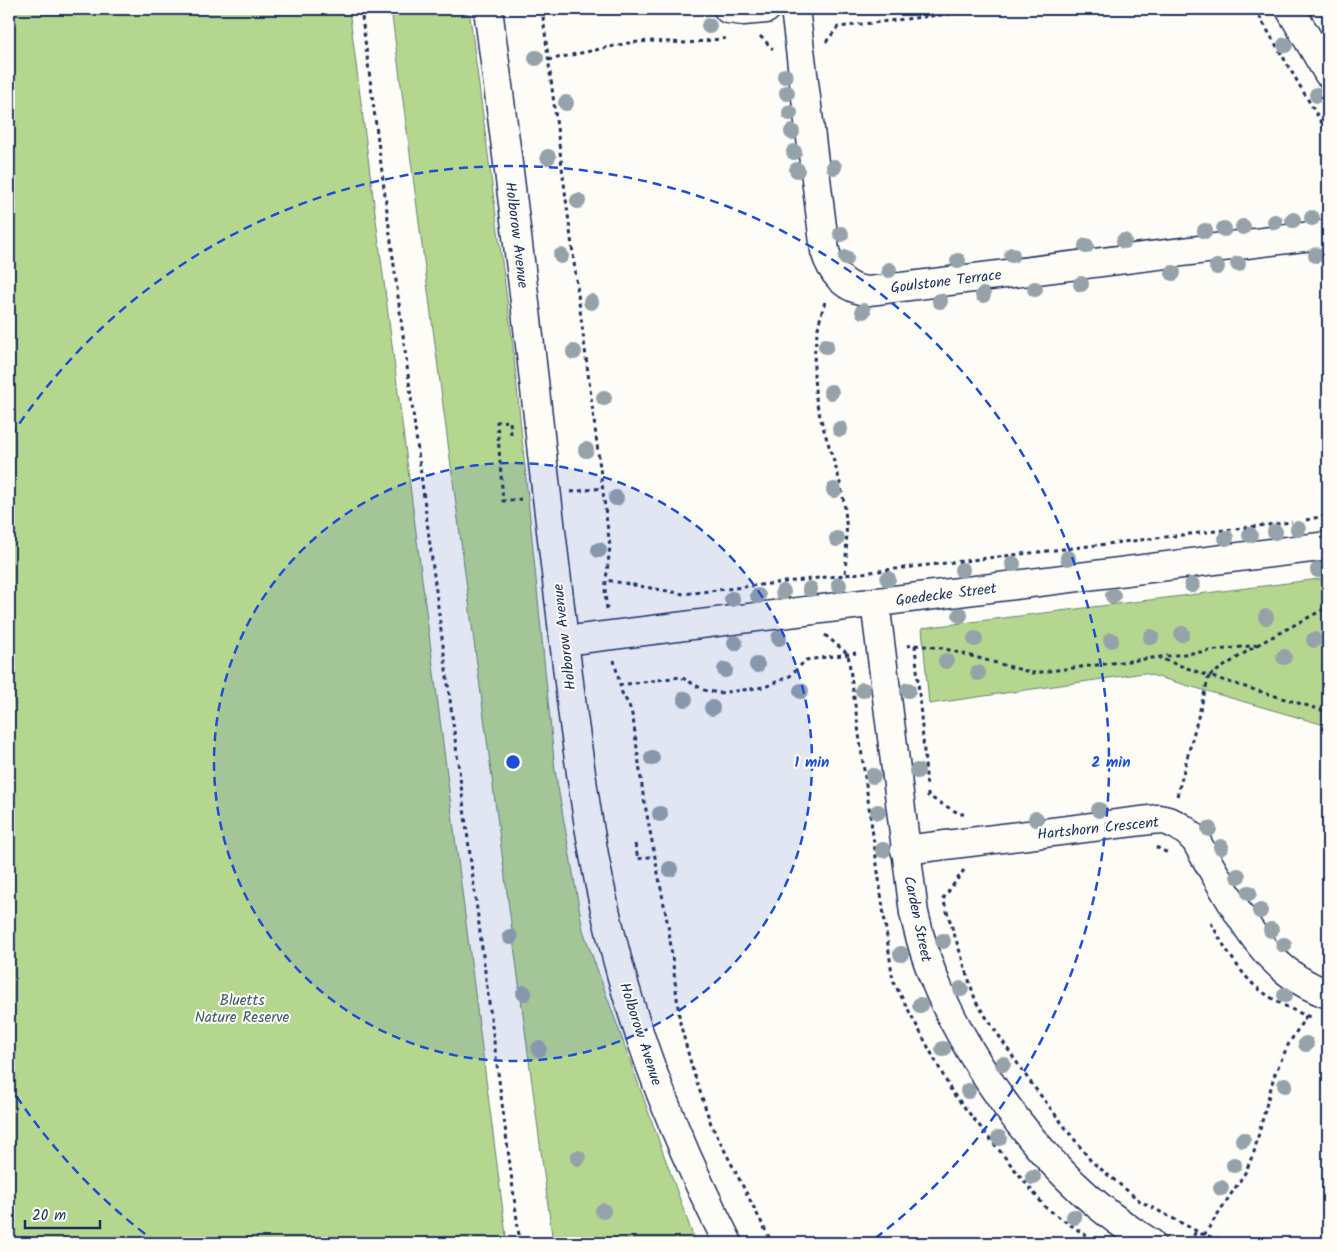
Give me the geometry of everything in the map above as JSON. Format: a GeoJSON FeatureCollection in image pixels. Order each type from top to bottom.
{"type":"FeatureCollection","features":[{"type":"Feature","properties":{"kind":"street","name":"Holborow Avenue"},"geometry":{"type":"LineString","coordinates":[[488,9],[523,276],[564,641],[588,824],[600,888],[622,979],[661,1095],[705,1198],[728,1243]]}},
{"type":"Feature","properties":{"kind":"street"},"geometry":{"type":"LineString","coordinates":[[728,9],[743,11],[766,9]]}},
{"type":"Feature","properties":{"kind":"street","name":"Goulstone Terrace"},"geometry":{"type":"LineString","coordinates":[[795,9],[825,251],[834,272],[850,286],[869,290],[1328,234]]}},
{"type":"Feature","properties":{"kind":"street"},"geometry":{"type":"LineString","coordinates":[[1290,9],[1328,73]]}},
{"type":"Feature","properties":{"kind":"street","name":"Goedecke Street"},"geometry":{"type":"LineString","coordinates":[[564,641],[1328,546]]}},
{"type":"Feature","properties":{"kind":"street","name":"Carden Street"},"geometry":{"type":"LineString","coordinates":[[874,602],[914,913],[927,963],[948,1011],[991,1085],[1011,1114],[1055,1167],[1104,1212],[1151,1243]]}},
{"type":"Feature","properties":{"kind":"street","name":"Hartshorn Crescent"},"geometry":{"type":"LineString","coordinates":[[905,850],[1158,819],[1172,822],[1185,830],[1196,842],[1249,930],[1271,958],[1297,980],[1328,992]]}},
{"type":"Feature","properties":{"kind":"path"},"geometry":{"type":"LineString","coordinates":[[361,9],[520,1243]]}},
{"type":"Feature","properties":{"kind":"path"},"geometry":{"type":"LineString","coordinates":[[542,9],[610,547],[605,594],[614,665],[619,685],[633,718],[654,856],[669,931],[680,1023],[693,1071],[712,1124],[772,1243]]}},
{"type":"Feature","properties":{"kind":"path"},"geometry":{"type":"LineString","coordinates":[[828,52],[826,42],[838,27],[990,9]]}},
{"type":"Feature","properties":{"kind":"path"},"geometry":{"type":"LineString","coordinates":[[1255,9],[1328,134]]}},
{"type":"Feature","properties":{"kind":"path"},"geometry":{"type":"LineString","coordinates":[[757,34],[773,48],[774,57]]}},
{"type":"Feature","properties":{"kind":"path"},"geometry":{"type":"LineString","coordinates":[[548,60],[628,43],[650,41],[688,43],[731,37]]}},
{"type":"Feature","properties":{"kind":"path"},"geometry":{"type":"LineString","coordinates":[[819,296],[829,305]]}},
{"type":"Feature","properties":{"kind":"path"},"geometry":{"type":"LineString","coordinates":[[825,302],[818,329],[814,370],[818,404],[843,493],[847,543],[845,575]]}},
{"type":"Feature","properties":{"kind":"path"},"geometry":{"type":"LineString","coordinates":[[606,580],[684,594],[1299,521],[1328,515]]}},
{"type":"Feature","properties":{"kind":"path"},"geometry":{"type":"LineString","coordinates":[[1177,796],[1209,676],[1257,645],[1328,606]]}},
{"type":"Feature","properties":{"kind":"path"},"geometry":{"type":"LineString","coordinates":[[825,636],[848,654]]}},
{"type":"Feature","properties":{"kind":"path"},"geometry":{"type":"LineString","coordinates":[[915,645],[942,648],[1033,673],[1257,645]]}},
{"type":"Feature","properties":{"kind":"path"},"geometry":{"type":"LineString","coordinates":[[1159,658],[1209,676],[1328,712]]}},
{"type":"Feature","properties":{"kind":"path"},"geometry":{"type":"LineString","coordinates":[[619,685],[681,677],[704,690],[719,694],[765,687],[790,676],[806,660]]}},
{"type":"Feature","properties":{"kind":"path"},"geometry":{"type":"LineString","coordinates":[[635,844],[638,859],[654,856]]}},
{"type":"Feature","properties":{"kind":"path"},"geometry":{"type":"LineString","coordinates":[[1148,848],[1155,846],[1169,854]]}},
{"type":"Feature","properties":{"kind":"path"},"geometry":{"type":"LineString","coordinates":[[964,870],[943,899],[976,1002],[1028,1080],[1091,1161],[1140,1201],[1204,1235],[1234,1243]]}},
{"type":"Feature","properties":{"kind":"path"},"geometry":{"type":"LineString","coordinates":[[1210,922],[1219,938],[1251,982],[1282,1005],[1321,1021]]}},
{"type":"Feature","properties":{"kind":"path"},"geometry":{"type":"LineString","coordinates":[[1204,1235],[1245,1173],[1254,1152],[1274,1076],[1288,1045],[1306,1016]]}},
{"type":"Feature","properties":{"kind":"path"},"geometry":{"type":"LineString","coordinates":[[1190,1243],[1196,1231]]}},
{"type":"Feature","properties":{"kind":"green space","name":"Bluetts Nature Reserve"},"geometry":{"type":"Polygon","coordinates":[[[9,9],[349,9],[507,1243],[9,1243],[9,9]]]}},
{"type":"Feature","properties":{"kind":"green space"},"geometry":{"type":"Polygon","coordinates":[[[391,9],[469,9],[512,338],[555,770],[583,930],[692,1233],[699,1243],[553,1243],[391,9]]]}},
{"type":"Feature","properties":{"kind":"green space"},"geometry":{"type":"Polygon","coordinates":[[[1328,578],[1328,726],[1144,673],[929,704],[922,628],[1328,578]]]}}]}
